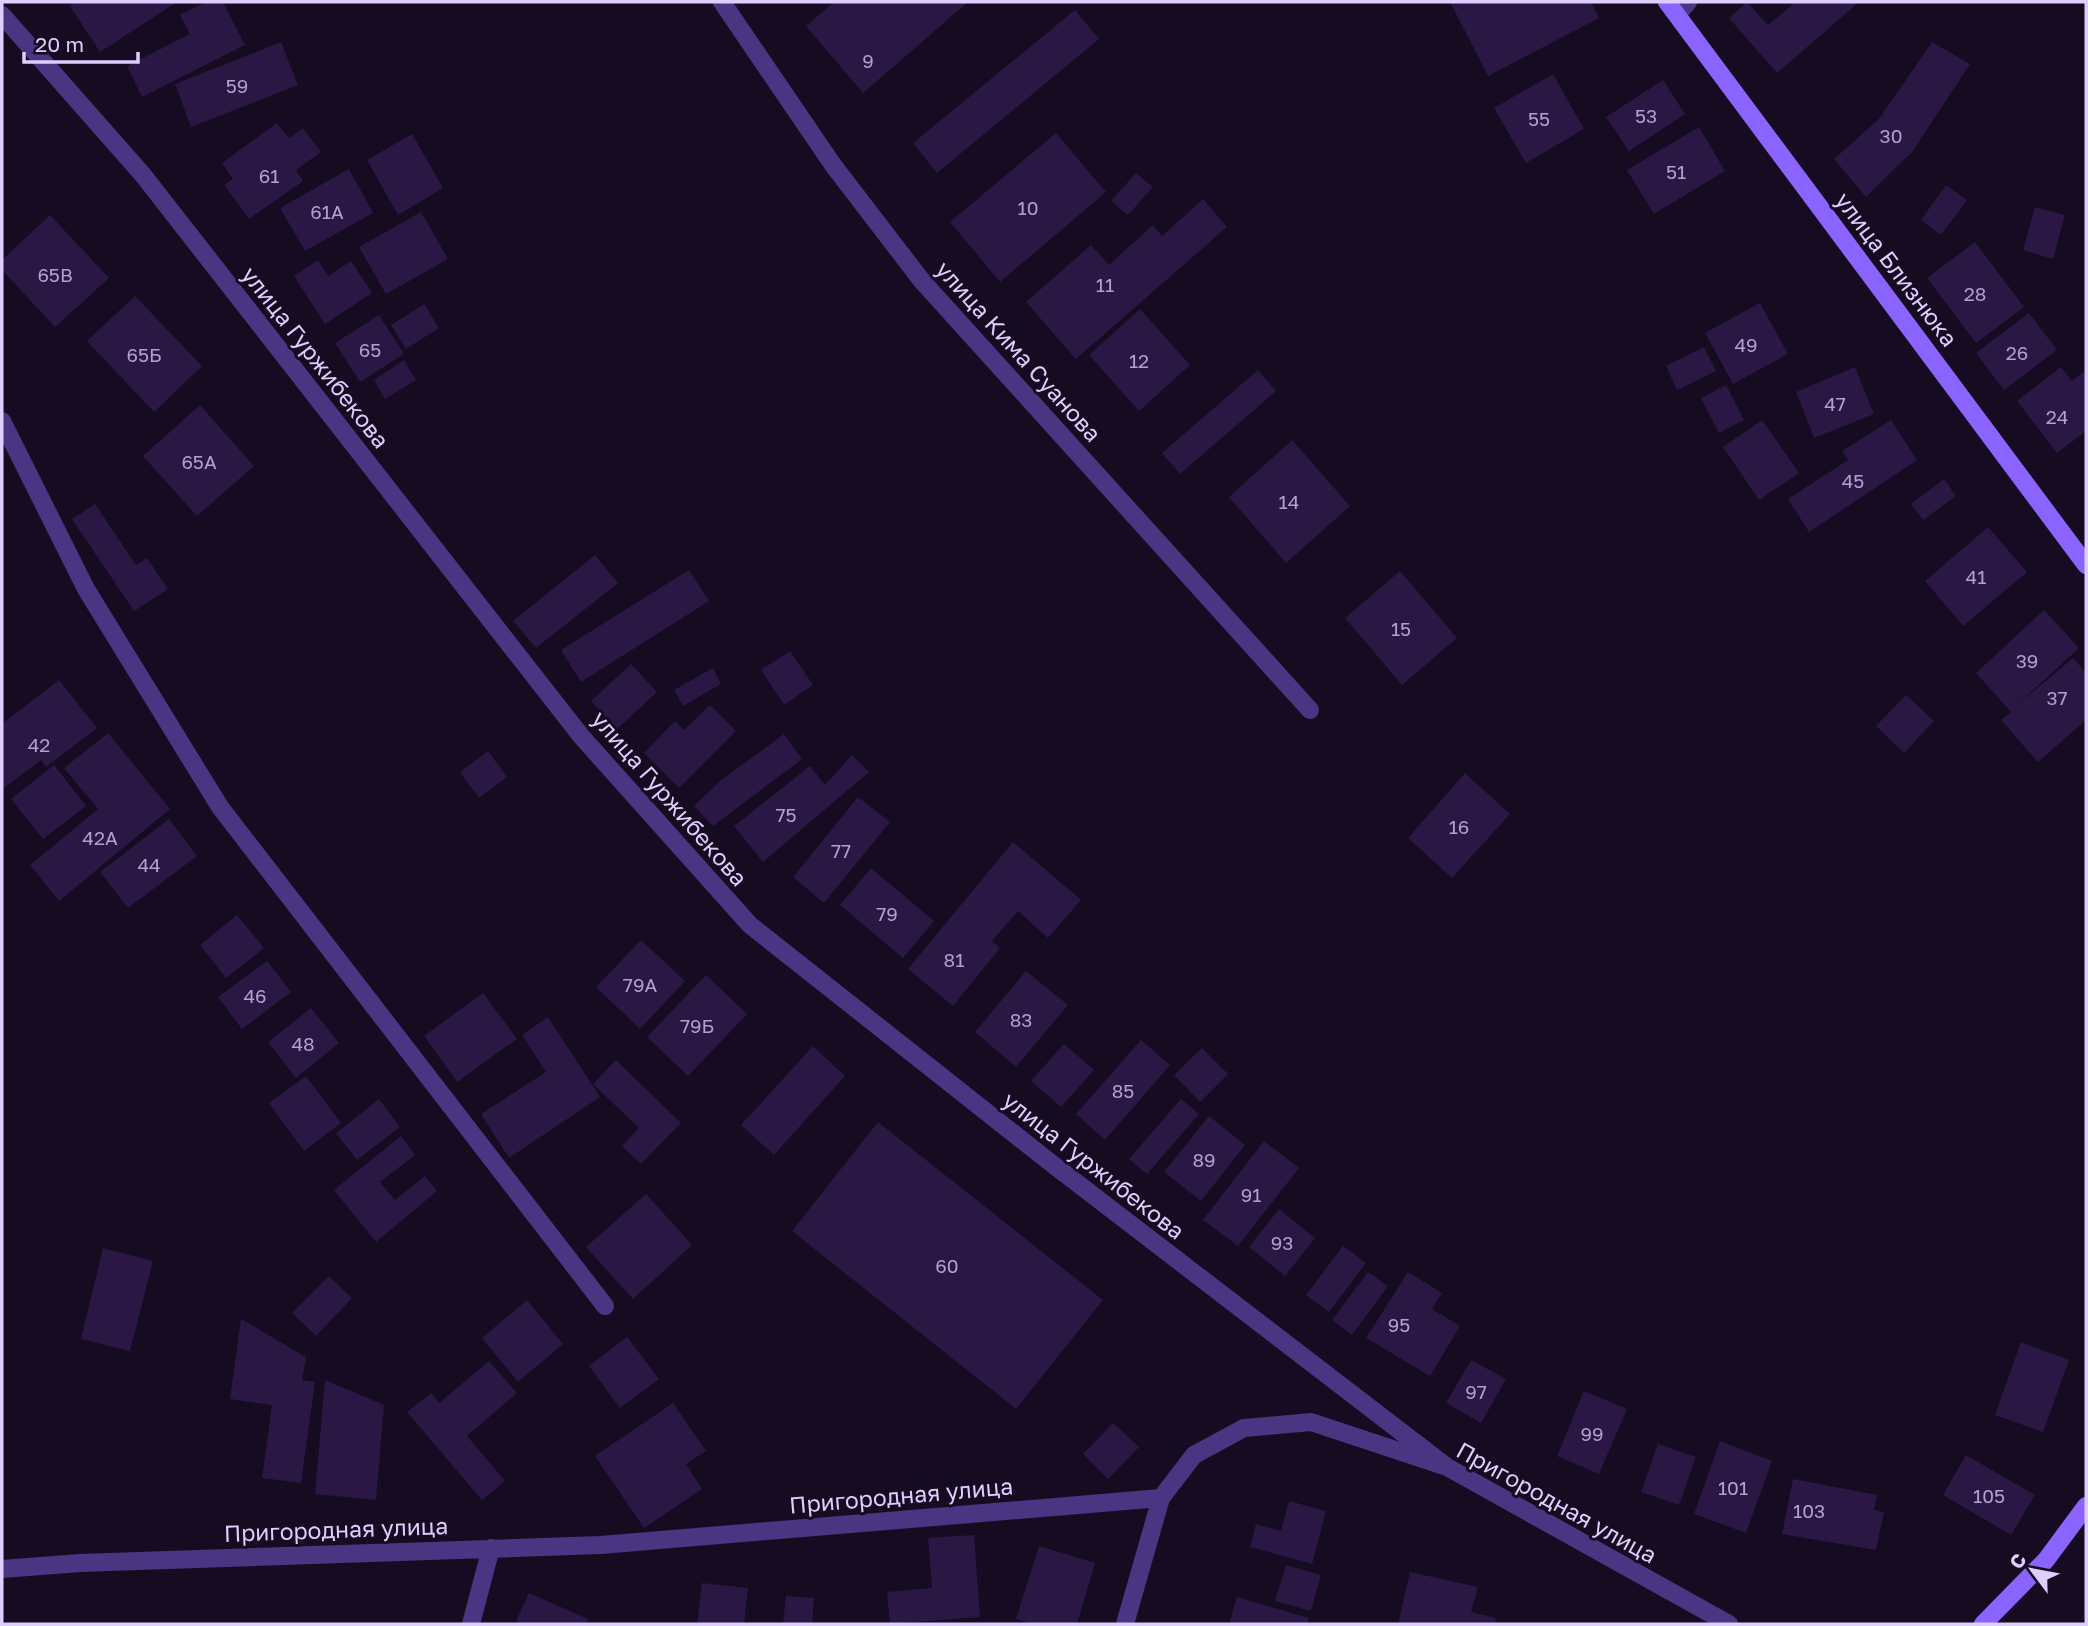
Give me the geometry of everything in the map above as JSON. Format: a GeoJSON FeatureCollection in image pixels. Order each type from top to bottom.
{"type":"FeatureCollection","features":[{"type":"Feature","properties":{"kind":"street","name":"улица Кима Суанова"},"geometry":{"type":"LineString","coordinates":[[722,2],[833,165],[922,281],[1310,710]]}},
{"type":"Feature","properties":{"kind":"street","name":"улица Близнюка"},"geometry":{"type":"LineString","coordinates":[[1678,6],[2086,565]]}},
{"type":"Feature","properties":{"kind":"street","name":"улица Гуржибекова"},"geometry":{"type":"LineString","coordinates":[[2,15],[143,176],[582,736],[750,925],[1051,1163],[1447,1467]]}},
{"type":"Feature","properties":{"kind":"street"},"geometry":{"type":"LineString","coordinates":[[2,421],[86,589],[219,807],[605,1306]]}},
{"type":"Feature","properties":{"kind":"street","name":"Пригородная улица"},"geometry":{"type":"LineString","coordinates":[[2,1569],[601,1545],[1161,1498],[1194,1455],[1244,1428],[1311,1422],[1447,1467],[1729,1624]]}},
{"type":"Feature","properties":{"kind":"street"},"geometry":{"type":"LineString","coordinates":[[1125,1624],[1161,1498]]}},
{"type":"Feature","properties":{"kind":"street"},"geometry":{"type":"LineString","coordinates":[[1983,1624],[2046,1560],[2086,1506]]}},
{"type":"Feature","properties":{"kind":"street"},"geometry":{"type":"LineString","coordinates":[[471,1624],[491,1548]]}},
{"type":"Feature","properties":{"kind":"building"},"geometry":{"type":"Polygon","coordinates":[[[76,2],[177,2],[100,52],[70,6],[76,2]]]}},
{"type":"Feature","properties":{"kind":"building"},"geometry":{"type":"Polygon","coordinates":[[[206,2],[223,2],[245,45],[142,97],[127,66],[190,34],[180,15],[206,2]]]}},
{"type":"Feature","properties":{"kind":"building"},"geometry":{"type":"Polygon","coordinates":[[[834,2],[968,2],[863,93],[806,26],[834,2]]]}},
{"type":"Feature","properties":{"kind":"building"},"geometry":{"type":"Polygon","coordinates":[[[1450,2],[1591,2],[1599,18],[1488,76],[1450,2]]]}},
{"type":"Feature","properties":{"kind":"building"},"geometry":{"type":"Polygon","coordinates":[[[1747,2],[1768,25],[1792,5],[1789,2],[1859,2],[1777,73],[1729,18],[1747,2]]]}},
{"type":"Feature","properties":{"kind":"building"},"geometry":{"type":"Polygon","coordinates":[[[1075,10],[1099,39],[937,173],[913,143],[1075,10]]]}},
{"type":"Feature","properties":{"kind":"building"},"geometry":{"type":"Polygon","coordinates":[[[281,42],[298,85],[191,127],[175,84],[281,42]]]}},
{"type":"Feature","properties":{"kind":"building"},"geometry":{"type":"Polygon","coordinates":[[[1932,42],[1970,64],[1912,152],[1866,197],[1834,159],[1879,119],[1932,42]]]}},
{"type":"Feature","properties":{"kind":"building"},"geometry":{"type":"Polygon","coordinates":[[[1553,74],[1584,129],[1526,163],[1494,108],[1553,74]]]}},
{"type":"Feature","properties":{"kind":"building"},"geometry":{"type":"Polygon","coordinates":[[[1663,80],[1685,114],[1629,151],[1606,117],[1663,80]]]}},
{"type":"Feature","properties":{"kind":"building"},"geometry":{"type":"Polygon","coordinates":[[[277,123],[289,138],[303,128],[321,152],[296,170],[303,181],[249,219],[224,185],[233,179],[222,163],[277,123]]]}},
{"type":"Feature","properties":{"kind":"building"},"geometry":{"type":"Polygon","coordinates":[[[1699,127],[1725,171],[1654,214],[1627,170],[1699,127]]]}},
{"type":"Feature","properties":{"kind":"building"},"geometry":{"type":"Polygon","coordinates":[[[1056,133],[1106,192],[1000,282],[950,222],[1056,133]]]}},
{"type":"Feature","properties":{"kind":"building"},"geometry":{"type":"Polygon","coordinates":[[[412,134],[443,188],[398,215],[367,160],[412,134]]]}},
{"type":"Feature","properties":{"kind":"building"},"geometry":{"type":"Polygon","coordinates":[[[349,169],[373,213],[305,251],[280,208],[349,169]]]}},
{"type":"Feature","properties":{"kind":"building"},"geometry":{"type":"Polygon","coordinates":[[[1136,173],[1153,187],[1128,215],[1111,201],[1136,173]]]}},
{"type":"Feature","properties":{"kind":"building"},"geometry":{"type":"Polygon","coordinates":[[[1946,185],[1967,200],[1941,235],[1921,220],[1946,185]]]}},
{"type":"Feature","properties":{"kind":"building"},"geometry":{"type":"Polygon","coordinates":[[[1203,199],[1227,227],[1076,359],[1026,302],[1091,245],[1109,265],[1153,225],[1162,236],[1203,199]]]}},
{"type":"Feature","properties":{"kind":"building"},"geometry":{"type":"Polygon","coordinates":[[[2035,207],[2065,215],[2053,259],[2023,250],[2035,207]]]}},
{"type":"Feature","properties":{"kind":"building"},"geometry":{"type":"Polygon","coordinates":[[[421,212],[448,259],[386,294],[359,247],[421,212]]]}},
{"type":"Feature","properties":{"kind":"building"},"geometry":{"type":"Polygon","coordinates":[[[50,215],[109,278],[55,327],[2,270],[2,260],[50,215]]]}},
{"type":"Feature","properties":{"kind":"building"},"geometry":{"type":"Polygon","coordinates":[[[1975,242],[2024,307],[1976,343],[1927,278],[1975,242]]]}},
{"type":"Feature","properties":{"kind":"building"},"geometry":{"type":"Polygon","coordinates":[[[318,260],[328,276],[351,261],[372,293],[325,324],[294,276],[318,260]]]}},
{"type":"Feature","properties":{"kind":"building"},"geometry":{"type":"Polygon","coordinates":[[[135,296],[202,366],[154,412],[87,341],[135,296]]]}},
{"type":"Feature","properties":{"kind":"building"},"geometry":{"type":"Polygon","coordinates":[[[1760,303],[1788,354],[1733,384],[1705,333],[1760,303]]]}},
{"type":"Feature","properties":{"kind":"building"},"geometry":{"type":"Polygon","coordinates":[[[424,304],[439,328],[406,349],[391,325],[424,304]]]}},
{"type":"Feature","properties":{"kind":"building"},"geometry":{"type":"Polygon","coordinates":[[[1140,309],[1190,365],[1139,411],[1089,355],[1140,309]]]}},
{"type":"Feature","properties":{"kind":"building"},"geometry":{"type":"Polygon","coordinates":[[[2029,313],[2057,350],[2004,390],[1976,353],[2029,313]]]}},
{"type":"Feature","properties":{"kind":"building"},"geometry":{"type":"Polygon","coordinates":[[[379,315],[404,354],[360,382],[335,343],[379,315]]]}},
{"type":"Feature","properties":{"kind":"building"},"geometry":{"type":"Polygon","coordinates":[[[1704,347],[1716,371],[1677,390],[1666,366],[1704,347]]]}},
{"type":"Feature","properties":{"kind":"building"},"geometry":{"type":"Polygon","coordinates":[[[404,360],[416,380],[385,399],[374,380],[404,360]]]}},
{"type":"Feature","properties":{"kind":"building"},"geometry":{"type":"Polygon","coordinates":[[[1855,367],[1874,414],[1814,438],[1796,392],[1855,367]]]}},
{"type":"Feature","properties":{"kind":"building"},"geometry":{"type":"Polygon","coordinates":[[[2061,367],[2072,381],[2086,370],[2086,431],[2057,453],[2017,401],[2061,367]]]}},
{"type":"Feature","properties":{"kind":"building"},"geometry":{"type":"Polygon","coordinates":[[[1258,370],[1276,391],[1180,474],[1162,453],[1258,370]]]}},
{"type":"Feature","properties":{"kind":"building"},"geometry":{"type":"Polygon","coordinates":[[[1726,385],[1744,420],[1719,433],[1701,398],[1726,385]]]}},
{"type":"Feature","properties":{"kind":"building"},"geometry":{"type":"Polygon","coordinates":[[[200,405],[254,466],[197,516],[143,456],[200,405]]]}},
{"type":"Feature","properties":{"kind":"building"},"geometry":{"type":"Polygon","coordinates":[[[1762,420],[1799,473],[1759,500],[1723,447],[1762,420]]]}},
{"type":"Feature","properties":{"kind":"building"},"geometry":{"type":"Polygon","coordinates":[[[1891,420],[1917,460],[1809,532],[1788,499],[1848,460],[1842,451],[1891,420]]]}},
{"type":"Feature","properties":{"kind":"building"},"geometry":{"type":"Polygon","coordinates":[[[1292,440],[1350,506],[1286,563],[1229,497],[1292,440]]]}},
{"type":"Feature","properties":{"kind":"building"},"geometry":{"type":"Polygon","coordinates":[[[1944,479],[1956,496],[1923,520],[1911,504],[1944,479]]]}},
{"type":"Feature","properties":{"kind":"building"},"geometry":{"type":"Polygon","coordinates":[[[95,504],[136,565],[147,558],[168,589],[134,611],[72,519],[95,504]]]}},
{"type":"Feature","properties":{"kind":"building"},"geometry":{"type":"Polygon","coordinates":[[[1988,527],[2027,572],[1963,626],[1925,581],[1988,527]]]}},
{"type":"Feature","properties":{"kind":"building"},"geometry":{"type":"Polygon","coordinates":[[[595,555],[618,583],[536,648],[513,621],[595,555]]]}},
{"type":"Feature","properties":{"kind":"building"},"geometry":{"type":"Polygon","coordinates":[[[689,570],[709,601],[581,682],[561,650],[689,570]]]}},
{"type":"Feature","properties":{"kind":"building"},"geometry":{"type":"Polygon","coordinates":[[[1400,571],[1457,638],[1402,685],[1345,618],[1400,571]]]}},
{"type":"Feature","properties":{"kind":"building"},"geometry":{"type":"Polygon","coordinates":[[[2044,610],[2079,648],[2016,706],[2073,658],[2086,673],[2086,720],[2038,762],[2001,720],[2011,712],[1976,673],[2044,610]]]}},
{"type":"Feature","properties":{"kind":"building"},"geometry":{"type":"Polygon","coordinates":[[[790,651],[813,685],[784,705],[761,670],[790,651]]]}},
{"type":"Feature","properties":{"kind":"building"},"geometry":{"type":"Polygon","coordinates":[[[631,664],[657,692],[617,729],[591,701],[631,664]]]}},
{"type":"Feature","properties":{"kind":"building"},"geometry":{"type":"Polygon","coordinates":[[[713,668],[721,684],[683,706],[674,690],[713,668]]]}},
{"type":"Feature","properties":{"kind":"building"},"geometry":{"type":"Polygon","coordinates":[[[59,680],[97,728],[46,767],[41,760],[4,788],[2,724],[59,680]]]}},
{"type":"Feature","properties":{"kind":"building"},"geometry":{"type":"Polygon","coordinates":[[[1906,695],[1934,721],[1904,753],[1876,726],[1906,695]]]}},
{"type":"Feature","properties":{"kind":"building"},"geometry":{"type":"Polygon","coordinates":[[[710,705],[736,731],[679,788],[644,753],[675,721],[684,730],[710,705]]]}},
{"type":"Feature","properties":{"kind":"building"},"geometry":{"type":"Polygon","coordinates":[[[108,733],[170,809],[59,901],[30,865],[98,809],[64,768],[108,733]]]}},
{"type":"Feature","properties":{"kind":"building"},"geometry":{"type":"Polygon","coordinates":[[[784,734],[802,759],[713,826],[694,806],[720,781],[784,734]]]}},
{"type":"Feature","properties":{"kind":"building"},"geometry":{"type":"Polygon","coordinates":[[[488,751],[507,777],[479,798],[460,772],[488,751]]]}},
{"type":"Feature","properties":{"kind":"building"},"geometry":{"type":"Polygon","coordinates":[[[852,755],[869,772],[763,862],[734,826],[810,766],[825,785],[852,755]]]}},
{"type":"Feature","properties":{"kind":"building"},"geometry":{"type":"Polygon","coordinates":[[[54,765],[86,806],[43,839],[11,799],[54,765]]]}},
{"type":"Feature","properties":{"kind":"building"},"geometry":{"type":"Polygon","coordinates":[[[1465,773],[1510,814],[1452,878],[1408,838],[1465,773]]]}},
{"type":"Feature","properties":{"kind":"building"},"geometry":{"type":"Polygon","coordinates":[[[858,797],[890,822],[824,903],[793,877],[858,797]]]}},
{"type":"Feature","properties":{"kind":"building"},"geometry":{"type":"Polygon","coordinates":[[[169,819],[197,856],[128,908],[100,872],[169,819]]]}},
{"type":"Feature","properties":{"kind":"building"},"geometry":{"type":"Polygon","coordinates":[[[1013,842],[1081,900],[1048,938],[1018,911],[992,941],[1000,948],[953,1006],[908,969],[1013,842]]]}},
{"type":"Feature","properties":{"kind":"building"},"geometry":{"type":"Polygon","coordinates":[[[871,868],[934,921],[903,958],[840,905],[871,868]]]}},
{"type":"Feature","properties":{"kind":"building"},"geometry":{"type":"Polygon","coordinates":[[[237,915],[264,948],[226,978],[200,945],[237,915]]]}},
{"type":"Feature","properties":{"kind":"building"},"geometry":{"type":"Polygon","coordinates":[[[641,940],[685,981],[640,1029],[596,987],[641,940]]]}},
{"type":"Feature","properties":{"kind":"building"},"geometry":{"type":"Polygon","coordinates":[[[267,961],[291,992],[242,1029],[218,997],[267,961]]]}},
{"type":"Feature","properties":{"kind":"building"},"geometry":{"type":"Polygon","coordinates":[[[1026,971],[1068,1005],[1016,1067],[975,1032],[1026,971]]]}},
{"type":"Feature","properties":{"kind":"building"},"geometry":{"type":"Polygon","coordinates":[[[706,975],[747,1014],[688,1076],[647,1037],[706,975]]]}},
{"type":"Feature","properties":{"kind":"building"},"geometry":{"type":"Polygon","coordinates":[[[483,993],[517,1039],[457,1082],[424,1036],[483,993]]]}},
{"type":"Feature","properties":{"kind":"building"},"geometry":{"type":"Polygon","coordinates":[[[311,1008],[339,1043],[296,1078],[268,1042],[311,1008]]]}},
{"type":"Feature","properties":{"kind":"building"},"geometry":{"type":"Polygon","coordinates":[[[548,1017],[600,1097],[509,1158],[481,1114],[546,1072],[522,1035],[548,1017]]]}},
{"type":"Feature","properties":{"kind":"building"},"geometry":{"type":"Polygon","coordinates":[[[1141,1040],[1170,1065],[1105,1140],[1076,1114],[1141,1040]]]}},
{"type":"Feature","properties":{"kind":"building"},"geometry":{"type":"Polygon","coordinates":[[[1064,1044],[1094,1070],[1061,1107],[1031,1081],[1064,1044]]]}},
{"type":"Feature","properties":{"kind":"building"},"geometry":{"type":"Polygon","coordinates":[[[813,1046],[845,1076],[774,1155],[741,1125],[813,1046]]]}},
{"type":"Feature","properties":{"kind":"building"},"geometry":{"type":"Polygon","coordinates":[[[1202,1048],[1228,1074],[1200,1102],[1174,1075],[1202,1048]]]}},
{"type":"Feature","properties":{"kind":"building"},"geometry":{"type":"Polygon","coordinates":[[[616,1060],[681,1123],[641,1164],[622,1146],[639,1128],[593,1084],[616,1060]]]}},
{"type":"Feature","properties":{"kind":"building"},"geometry":{"type":"Polygon","coordinates":[[[306,1076],[341,1123],[304,1151],[269,1103],[306,1076]]]}},
{"type":"Feature","properties":{"kind":"building"},"geometry":{"type":"Polygon","coordinates":[[[379,1099],[400,1127],[357,1160],[336,1133],[379,1099]]]}},
{"type":"Feature","properties":{"kind":"building"},"geometry":{"type":"Polygon","coordinates":[[[1181,1099],[1199,1114],[1147,1174],[1129,1159],[1181,1099]]]}},
{"type":"Feature","properties":{"kind":"building"},"geometry":{"type":"Polygon","coordinates":[[[1209,1116],[1245,1145],[1201,1201],[1164,1172],[1209,1116]]]}},
{"type":"Feature","properties":{"kind":"building"},"geometry":{"type":"Polygon","coordinates":[[[878,1122],[1103,1300],[1016,1409],[792,1231],[878,1122]]]}},
{"type":"Feature","properties":{"kind":"building"},"geometry":{"type":"Polygon","coordinates":[[[401,1136],[415,1155],[380,1182],[395,1200],[425,1176],[437,1191],[376,1242],[334,1190],[401,1136]]]}},
{"type":"Feature","properties":{"kind":"building"},"geometry":{"type":"Polygon","coordinates":[[[1264,1141],[1299,1168],[1238,1246],[1203,1220],[1264,1141]]]}},
{"type":"Feature","properties":{"kind":"building"},"geometry":{"type":"Polygon","coordinates":[[[646,1194],[692,1245],[633,1299],[586,1247],[646,1194]]]}},
{"type":"Feature","properties":{"kind":"building"},"geometry":{"type":"Polygon","coordinates":[[[1279,1209],[1315,1238],[1285,1276],[1249,1247],[1279,1209]]]}},
{"type":"Feature","properties":{"kind":"building"},"geometry":{"type":"Polygon","coordinates":[[[1343,1246],[1366,1263],[1329,1312],[1306,1295],[1343,1246]]]}},
{"type":"Feature","properties":{"kind":"building"},"geometry":{"type":"Polygon","coordinates":[[[103,1248],[153,1261],[130,1351],[81,1339],[103,1248]]]}},
{"type":"Feature","properties":{"kind":"building"},"geometry":{"type":"Polygon","coordinates":[[[1368,1272],[1388,1286],[1352,1335],[1332,1320],[1368,1272]]]}},
{"type":"Feature","properties":{"kind":"building"},"geometry":{"type":"Polygon","coordinates":[[[1408,1272],[1442,1293],[1432,1309],[1460,1326],[1430,1376],[1366,1338],[1408,1272]]]}},
{"type":"Feature","properties":{"kind":"building"},"geometry":{"type":"Polygon","coordinates":[[[329,1276],[352,1298],[316,1336],[292,1313],[329,1276]]]}},
{"type":"Feature","properties":{"kind":"building"},"geometry":{"type":"Polygon","coordinates":[[[527,1300],[563,1344],[518,1382],[482,1338],[527,1300]]]}},
{"type":"Feature","properties":{"kind":"building"},"geometry":{"type":"Polygon","coordinates":[[[241,1319],[306,1357],[302,1380],[315,1382],[301,1483],[262,1478],[272,1405],[230,1399],[241,1319]]]}},
{"type":"Feature","properties":{"kind":"building"},"geometry":{"type":"Polygon","coordinates":[[[627,1337],[659,1379],[620,1408],[589,1366],[627,1337]]]}},
{"type":"Feature","properties":{"kind":"building"},"geometry":{"type":"Polygon","coordinates":[[[2021,1342],[2069,1360],[2043,1432],[1995,1415],[2021,1342]]]}},
{"type":"Feature","properties":{"kind":"building"},"geometry":{"type":"Polygon","coordinates":[[[1471,1360],[1506,1379],[1481,1423],[1446,1403],[1471,1360]]]}},
{"type":"Feature","properties":{"kind":"building"},"geometry":{"type":"Polygon","coordinates":[[[489,1361],[517,1393],[467,1436],[505,1481],[482,1500],[407,1412],[431,1393],[439,1403],[489,1361]]]}},
{"type":"Feature","properties":{"kind":"building"},"geometry":{"type":"Polygon","coordinates":[[[325,1380],[384,1405],[376,1500],[315,1494],[325,1380]]]}},
{"type":"Feature","properties":{"kind":"building"},"geometry":{"type":"Polygon","coordinates":[[[1584,1391],[1627,1409],[1599,1474],[1557,1456],[1584,1391]]]}},
{"type":"Feature","properties":{"kind":"building"},"geometry":{"type":"Polygon","coordinates":[[[673,1403],[706,1451],[686,1464],[702,1489],[644,1528],[595,1456],[673,1403]]]}},
{"type":"Feature","properties":{"kind":"building"},"geometry":{"type":"Polygon","coordinates":[[[1113,1423],[1139,1447],[1108,1479],[1083,1454],[1113,1423]]]}},
{"type":"Feature","properties":{"kind":"building"},"geometry":{"type":"Polygon","coordinates":[[[1720,1441],[1772,1461],[1746,1533],[1694,1514],[1720,1441]]]}},
{"type":"Feature","properties":{"kind":"building"},"geometry":{"type":"Polygon","coordinates":[[[1658,1444],[1696,1457],[1679,1505],[1641,1492],[1658,1444]]]}},
{"type":"Feature","properties":{"kind":"building"},"geometry":{"type":"Polygon","coordinates":[[[1966,1455],[2035,1495],[2011,1535],[1943,1495],[1966,1455]]]}},
{"type":"Feature","properties":{"kind":"building"},"geometry":{"type":"Polygon","coordinates":[[[1793,1479],[1877,1495],[1874,1510],[1884,1512],[1876,1550],[1782,1534],[1793,1479]]]}},
{"type":"Feature","properties":{"kind":"building"},"geometry":{"type":"Polygon","coordinates":[[[1289,1501],[1326,1511],[1312,1564],[1250,1547],[1256,1524],[1281,1531],[1289,1501]]]}},
{"type":"Feature","properties":{"kind":"building"},"geometry":{"type":"Polygon","coordinates":[[[974,1535],[980,1617],[890,1624],[887,1592],[932,1588],[928,1538],[974,1535]]]}},
{"type":"Feature","properties":{"kind":"building"},"geometry":{"type":"Polygon","coordinates":[[[1039,1546],[1095,1563],[1077,1624],[1033,1624],[1016,1619],[1039,1546]]]}},
{"type":"Feature","properties":{"kind":"building"},"geometry":{"type":"Polygon","coordinates":[[[1286,1565],[1321,1575],[1311,1611],[1275,1601],[1286,1565]]]}},
{"type":"Feature","properties":{"kind":"building"},"geometry":{"type":"Polygon","coordinates":[[[1410,1572],[1478,1587],[1471,1612],[1496,1618],[1495,1624],[1398,1624],[1410,1572]]]}},
{"type":"Feature","properties":{"kind":"building"},"geometry":{"type":"Polygon","coordinates":[[[702,1583],[748,1588],[744,1624],[697,1624],[702,1583]]]}},
{"type":"Feature","properties":{"kind":"building"},"geometry":{"type":"Polygon","coordinates":[[[529,1593],[588,1619],[586,1624],[524,1624],[516,1621],[529,1593]]]}},
{"type":"Feature","properties":{"kind":"building"},"geometry":{"type":"Polygon","coordinates":[[[786,1596],[814,1598],[812,1624],[783,1624],[786,1596]]]}},
{"type":"Feature","properties":{"kind":"building"},"geometry":{"type":"Polygon","coordinates":[[[1237,1597],[1309,1618],[1307,1624],[1229,1624],[1237,1597]]]}}]}
